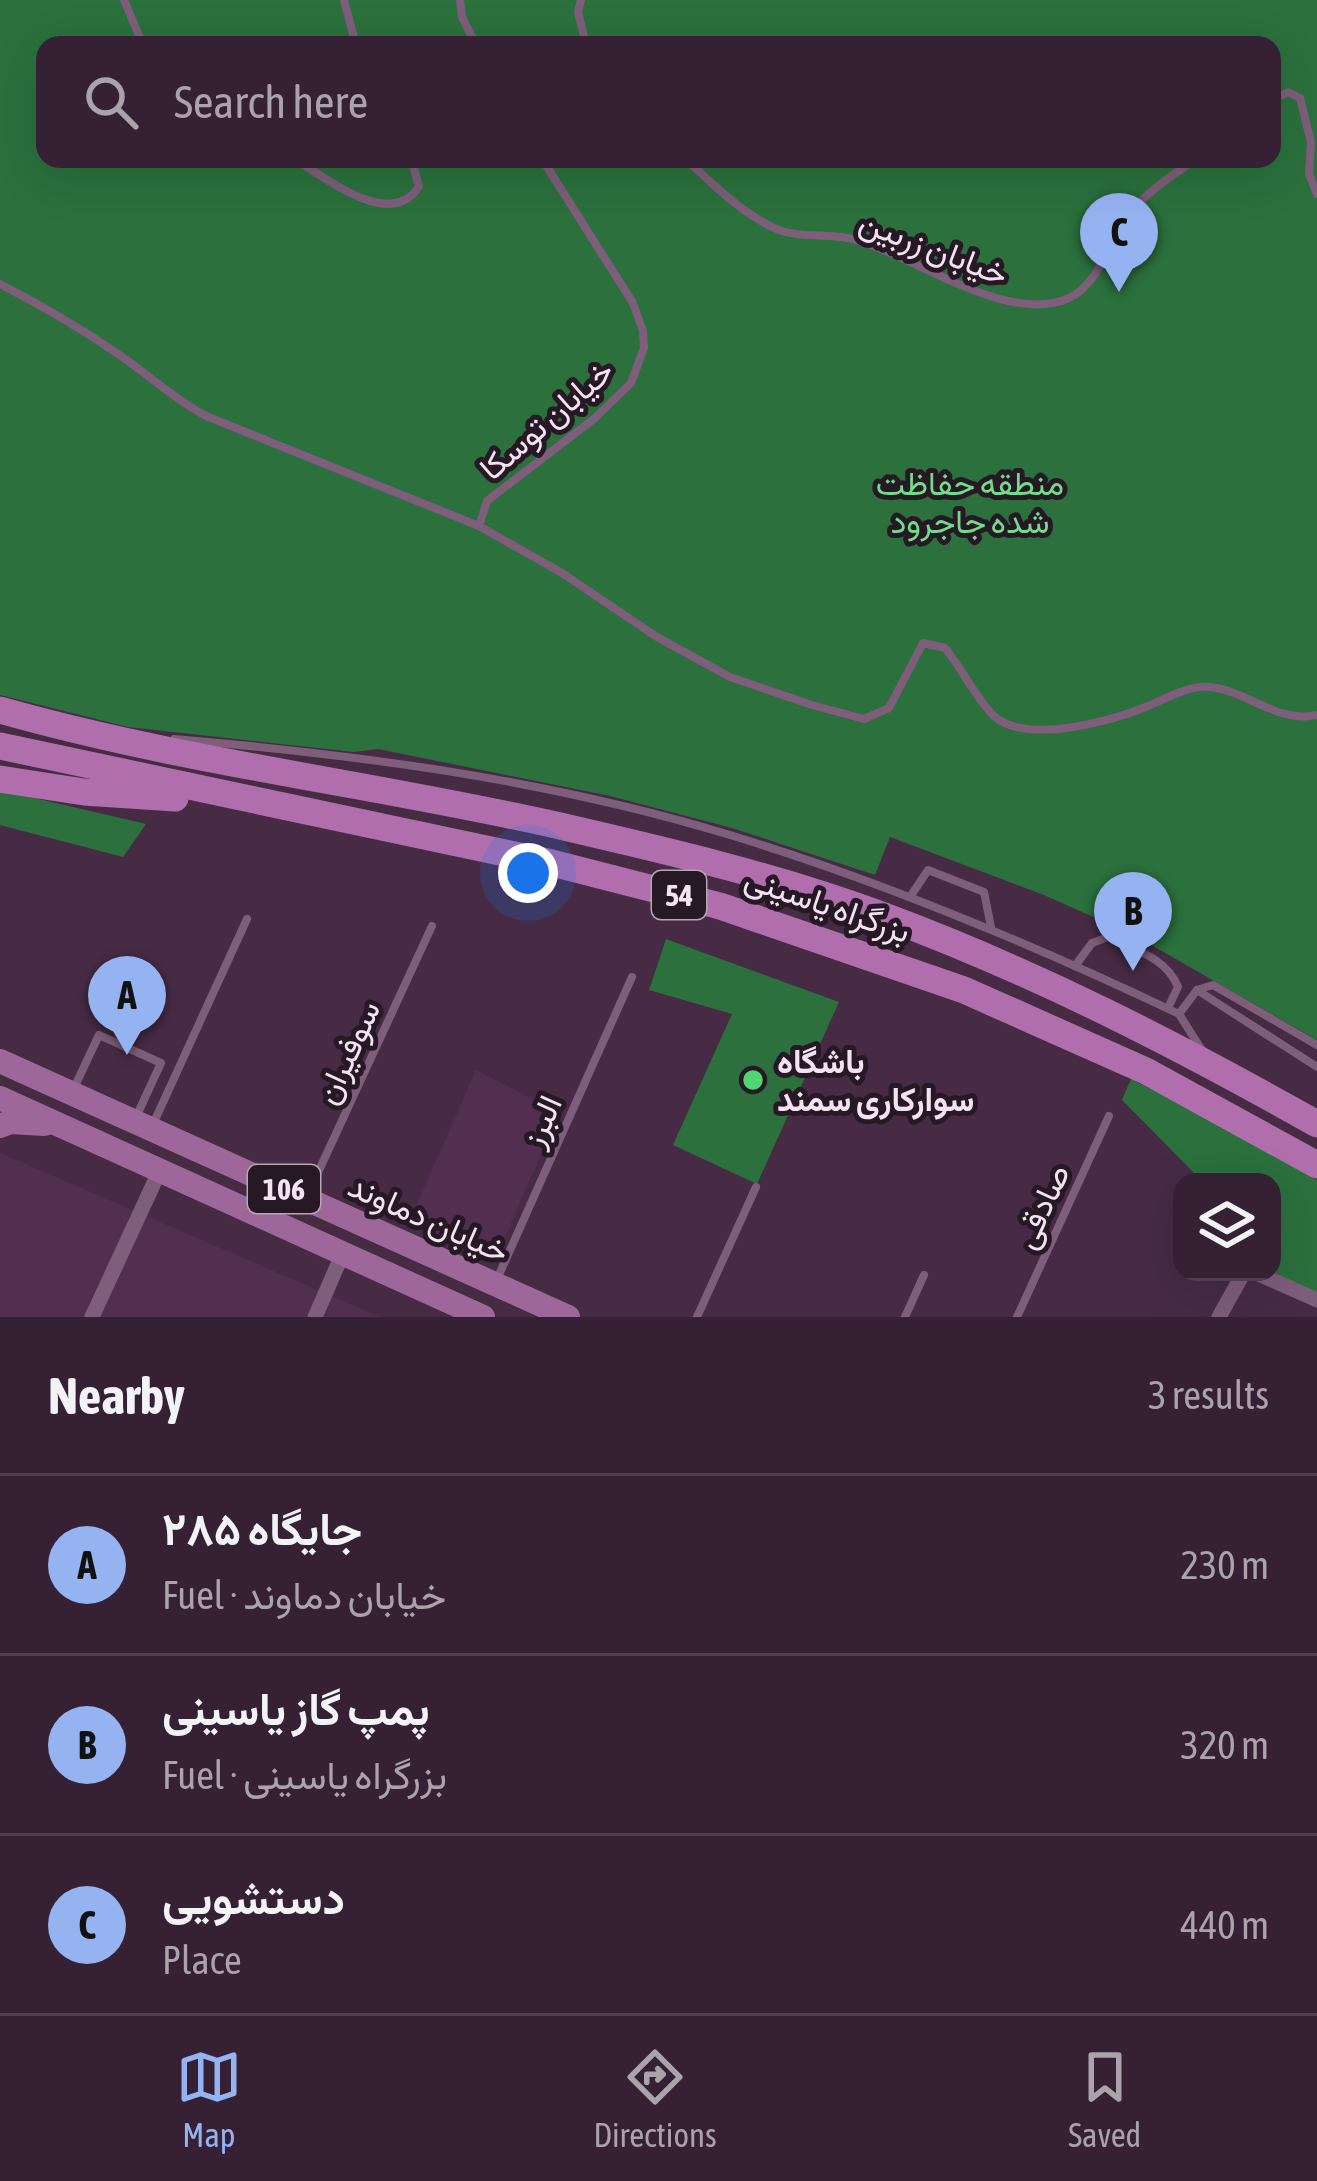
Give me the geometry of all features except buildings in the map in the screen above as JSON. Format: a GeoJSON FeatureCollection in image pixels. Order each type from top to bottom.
{"type":"FeatureCollection","features":[{"type":"Feature","properties":{"kind":"highway","name":"بزرگراه یاسینی"},"geometry":{"type":"LineString","coordinates":[[0,710],[560,826],[880,914],[1163,1037],[1317,1124]]}},
{"type":"Feature","properties":{"kind":"highway","name":"بزرگراه یاسینی"},"geometry":{"type":"LineString","coordinates":[[0,746],[552,863],[720,906],[964,990],[1146,1071],[1317,1165]]}},
{"type":"Feature","properties":{"kind":"highway"},"geometry":{"type":"LineString","coordinates":[[0,779],[139,798],[228,796]]}},
{"type":"Feature","properties":{"kind":"main road","name":"خیابان دماوند"},"geometry":{"type":"LineString","coordinates":[[0,1061],[568,1317]]}},
{"type":"Feature","properties":{"kind":"main road","name":"خیابان دماوند"},"geometry":{"type":"LineString","coordinates":[[0,1098],[483,1317]]}},
{"type":"Feature","properties":{"kind":"main road"},"geometry":{"type":"LineString","coordinates":[[0,1126],[10,1121],[61,1125]]}},
{"type":"Feature","properties":{"kind":"street"},"geometry":{"type":"LineString","coordinates":[[92,1317],[160,1170]]}},
{"type":"Feature","properties":{"kind":"street"},"geometry":{"type":"LineString","coordinates":[[314,1317],[343,1253]]}},
{"type":"Feature","properties":{"kind":"street"},"geometry":{"type":"LineString","coordinates":[[1219,1317],[1239,1281]]}},
{"type":"Feature","properties":{"kind":"street"},"geometry":{"type":"LineString","coordinates":[[1274,1281],[1317,1300]]}},
{"type":"Feature","properties":{"kind":"lane"},"geometry":{"type":"LineString","coordinates":[[124,0],[139,36]]}},
{"type":"Feature","properties":{"kind":"lane"},"geometry":{"type":"LineString","coordinates":[[344,0],[354,36]]}},
{"type":"Feature","properties":{"kind":"lane"},"geometry":{"type":"LineString","coordinates":[[460,0],[472,36]]}},
{"type":"Feature","properties":{"kind":"lane"},"geometry":{"type":"LineString","coordinates":[[581,0],[578,12],[584,36]]}},
{"type":"Feature","properties":{"kind":"lane"},"geometry":{"type":"LineString","coordinates":[[1281,96],[1288,92],[1300,98],[1314,161],[1309,174],[1317,194]]}},
{"type":"Feature","properties":{"kind":"lane"},"geometry":{"type":"LineString","coordinates":[[311,168],[394,208],[410,201],[419,186],[414,168]]}},
{"type":"Feature","properties":{"kind":"lane","name":"خیابان توسکا"},"geometry":{"type":"LineString","coordinates":[[479,526],[487,501],[595,418],[631,383],[644,348],[633,303],[548,168]]}},
{"type":"Feature","properties":{"kind":"lane","name":"خیابان زربین"},"geometry":{"type":"LineString","coordinates":[[696,168],[721,192],[774,228],[797,236],[850,238],[994,297],[1037,305],[1073,297],[1087,285],[1115,233],[1137,205],[1184,168]]}},
{"type":"Feature","properties":{"kind":"lane"},"geometry":{"type":"LineString","coordinates":[[0,284],[66,318],[172,398],[479,526],[730,677],[864,719],[889,708],[923,643],[945,648],[991,713],[1017,726],[1096,724],[1184,690],[1209,687],[1273,712],[1304,718],[1317,715]]}},
{"type":"Feature","properties":{"kind":"lane"},"geometry":{"type":"LineString","coordinates":[[80,730],[356,756],[523,784],[729,835],[991,928],[1179,1013],[1210,1063]]}},
{"type":"Feature","properties":{"kind":"lane"},"geometry":{"type":"LineString","coordinates":[[910,898],[928,870],[958,880],[984,892],[991,928]]}},
{"type":"Feature","properties":{"kind":"lane"},"geometry":{"type":"LineString","coordinates":[[142,1125],[247,919]]}},
{"type":"Feature","properties":{"kind":"lane","name":"سوفیران"},"geometry":{"type":"LineString","coordinates":[[305,1199],[432,926]]}},
{"type":"Feature","properties":{"kind":"lane"},"geometry":{"type":"LineString","coordinates":[[1076,966],[1092,943],[1108,938],[1151,957],[1172,970],[1178,987],[1168,1008]]}},
{"type":"Feature","properties":{"kind":"lane","name":"البرز"},"geometry":{"type":"LineString","coordinates":[[495,1284],[632,977]]}},
{"type":"Feature","properties":{"kind":"lane"},"geometry":{"type":"LineString","coordinates":[[1179,1013],[1205,985],[1224,990],[1317,1046]]}},
{"type":"Feature","properties":{"kind":"lane"},"geometry":{"type":"LineString","coordinates":[[1197,990],[1317,1066]]}},
{"type":"Feature","properties":{"kind":"lane"},"geometry":{"type":"LineString","coordinates":[[71,1094],[99,1035],[160,1063],[142,1125]]}},
{"type":"Feature","properties":{"kind":"lane","name":"صادقی"},"geometry":{"type":"LineString","coordinates":[[1017,1317],[1109,1115]]}},
{"type":"Feature","properties":{"kind":"lane"},"geometry":{"type":"LineString","coordinates":[[697,1317],[756,1187]]}},
{"type":"Feature","properties":{"kind":"lane"},"geometry":{"type":"LineString","coordinates":[[905,1317],[924,1275]]}},
{"type":"Feature","properties":{"kind":"shaded area"},"geometry":{"type":"Polygon","coordinates":[[[476,1070],[559,1112],[499,1251],[488,1256],[409,1222],[476,1070]]]}},
{"type":"Feature","properties":{"kind":"shaded area"},"geometry":{"type":"Polygon","coordinates":[[[0,1153],[380,1317],[0,1317],[0,1153]]]}},
{"type":"Feature","properties":{"kind":"green space","name":"منطقه حفاظت شده جاجرود"},"geometry":{"type":"Polygon","coordinates":[[[0,0],[1317,0],[1317,1040],[1134,935],[890,837],[875,875],[732,828],[610,796],[378,749],[354,752],[128,727],[0,695],[0,0]]]}},
{"type":"Feature","properties":{"kind":"green space"},"geometry":{"type":"Polygon","coordinates":[[[0,790],[146,824],[123,857],[0,825],[0,790]]]}},
{"type":"Feature","properties":{"kind":"green space","name":"باشگاه سوارکاری سمند"},"geometry":{"type":"Polygon","coordinates":[[[666,939],[839,1002],[757,1184],[673,1145],[732,1014],[649,990],[666,939]]]}},
{"type":"Feature","properties":{"kind":"green space"},"geometry":{"type":"Polygon","coordinates":[[[1131,1079],[1317,1180],[1317,1295],[1281,1277],[1281,1173],[1194,1173],[1122,1100],[1131,1079]]]}},
{"type":"Feature","properties":{"kind":"place","name":"دستشویی"},"geometry":{"type":"Point","coordinates":[1119,292]}},
{"type":"Feature","properties":{"kind":"place","name":"پمپ گاز یاسینی"},"geometry":{"type":"Point","coordinates":[1133,971]}},
{"type":"Feature","properties":{"kind":"place","name":"جایگاه ۲۸۵"},"geometry":{"type":"Point","coordinates":[127,1055]}},
{"type":"Feature","properties":{"kind":"place","name":"باشگاه سوارکاری سمند"},"geometry":{"type":"Point","coordinates":[753,1080]}}]}
